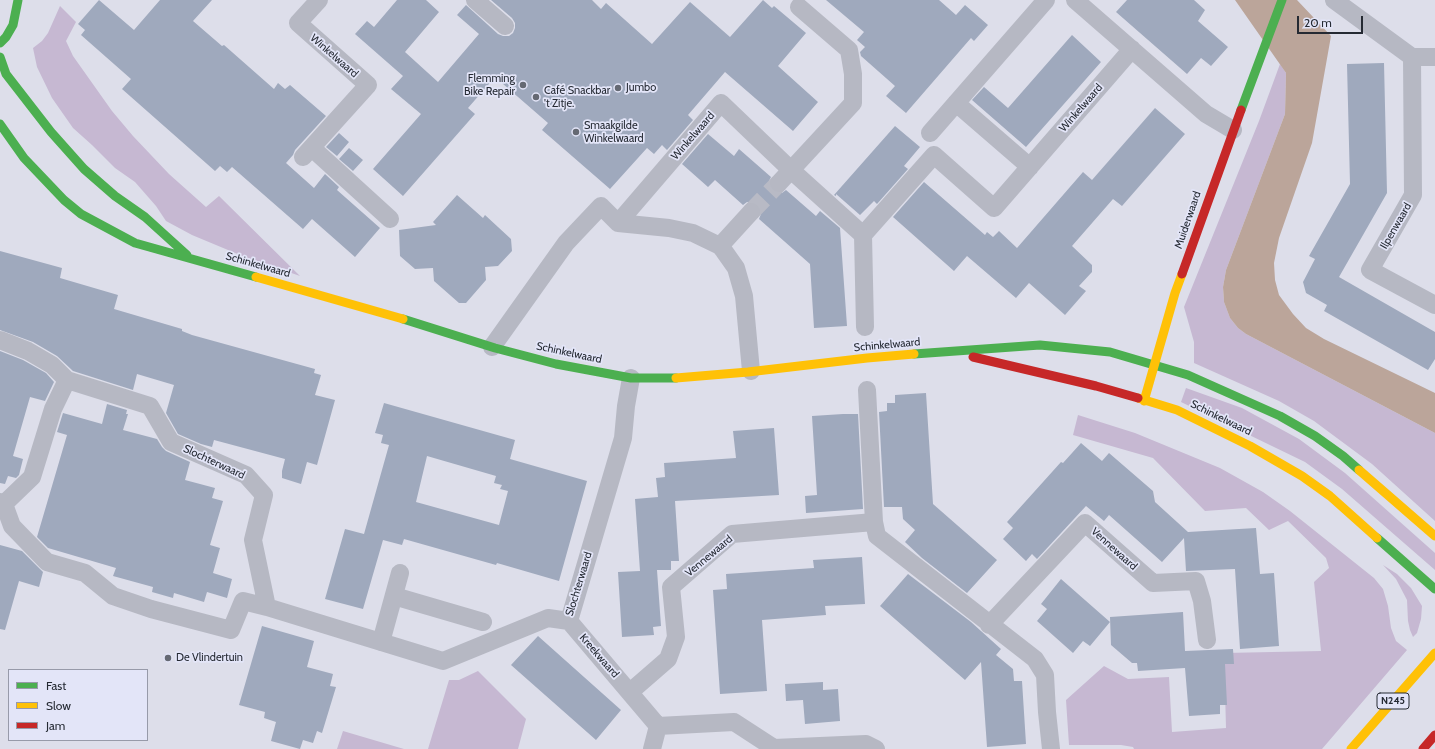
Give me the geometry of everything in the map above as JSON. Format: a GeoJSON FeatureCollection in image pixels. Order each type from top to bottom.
{"type":"FeatureCollection","features":[{"type":"Feature","properties":{"kind":"main road"},"geometry":{"type":"LineString","coordinates":[[0,43],[6,37],[13,25],[18,0]]}},
{"type":"Feature","properties":{"kind":"main road","name":"Muiderwaard"},"geometry":{"type":"LineString","coordinates":[[1144,401],[1175,293],[1262,50],[1282,0]]}},
{"type":"Feature","properties":{"kind":"main road","name":"Schinkelwaard"},"geometry":{"type":"LineString","coordinates":[[0,57],[6,74],[24,98],[51,132],[84,169],[115,196],[145,217],[191,258]]}},
{"type":"Feature","properties":{"kind":"main road","name":"Schinkelwaard"},"geometry":{"type":"LineString","coordinates":[[0,124],[24,158],[64,200],[82,214],[135,243],[354,304],[492,347],[556,364],[631,378],[680,378],[867,358],[1040,345],[1110,352],[1154,364],[1188,375],[1233,394],[1280,416],[1315,436],[1343,456],[1435,536]]}},
{"type":"Feature","properties":{"kind":"main road","name":"Schinkelwaard"},"geometry":{"type":"LineString","coordinates":[[954,352],[1096,386],[1183,413],[1250,446],[1302,476],[1330,496],[1435,589]]}},
{"type":"Feature","properties":{"kind":"main road","name":"N245"},"geometry":{"type":"LineString","coordinates":[[1351,749],[1435,653]]}},
{"type":"Feature","properties":{"kind":"main road"},"geometry":{"type":"LineString","coordinates":[[1423,749],[1435,735]]}},
{"type":"Feature","properties":{"kind":"street","name":"Winkelwaard"},"geometry":{"type":"LineString","coordinates":[[319,0],[298,23],[368,85],[308,153],[390,219]]}},
{"type":"Feature","properties":{"kind":"street"},"geometry":{"type":"LineString","coordinates":[[475,0],[505,26]]}},
{"type":"Feature","properties":{"kind":"street"},"geometry":{"type":"LineString","coordinates":[[930,133],[1046,0]]}},
{"type":"Feature","properties":{"kind":"street"},"geometry":{"type":"LineString","coordinates":[[1075,0],[1206,114],[1233,130]]}},
{"type":"Feature","properties":{"kind":"street"},"geometry":{"type":"LineString","coordinates":[[1334,0],[1412,57],[1435,57]]}},
{"type":"Feature","properties":{"kind":"street"},"geometry":{"type":"LineString","coordinates":[[779,183],[853,103],[853,74],[849,50],[799,7]]}},
{"type":"Feature","properties":{"kind":"street","name":"Winkelwaard"},"geometry":{"type":"LineString","coordinates":[[618,223],[721,103],[791,170],[863,235],[934,155],[994,208],[1132,49]]}},
{"type":"Feature","properties":{"kind":"street","name":"Ilpenwaard"},"geometry":{"type":"LineString","coordinates":[[1412,57],[1414,195],[1370,270],[1435,305]]}},
{"type":"Feature","properties":{"kind":"street"},"geometry":{"type":"LineString","coordinates":[[956,103],[1030,167]]}},
{"type":"Feature","properties":{"kind":"street"},"geometry":{"type":"LineString","coordinates":[[492,347],[566,244],[601,206],[618,223],[669,228],[693,233],[720,246],[736,268],[744,296],[751,371]]}},
{"type":"Feature","properties":{"kind":"street"},"geometry":{"type":"LineString","coordinates":[[720,246],[751,212]]}},
{"type":"Feature","properties":{"kind":"street"},"geometry":{"type":"LineString","coordinates":[[863,235],[865,327]]}},
{"type":"Feature","properties":{"kind":"street","name":"Slochterwaard"},"geometry":{"type":"LineString","coordinates":[[0,340],[28,352],[52,365],[68,380],[150,406],[171,442],[246,475],[264,495],[253,540],[267,606]]}},
{"type":"Feature","properties":{"kind":"street","name":"Slochterwaard"},"geometry":{"type":"LineString","coordinates":[[68,380],[53,409],[32,478],[2,503],[12,526],[47,562],[85,573],[113,596],[151,609],[231,630],[243,601],[267,606],[443,661],[548,618],[568,620],[623,438],[631,378]]}},
{"type":"Feature","properties":{"kind":"street"},"geometry":{"type":"LineString","coordinates":[[867,390],[874,522],[877,536],[1034,659],[1045,675],[1051,749]]}},
{"type":"Feature","properties":{"kind":"street","name":"Vennewaard"},"geometry":{"type":"LineString","coordinates":[[630,692],[668,659],[676,637],[671,587],[732,534],[874,522]]}},
{"type":"Feature","properties":{"kind":"street","name":"Vennewaard"},"geometry":{"type":"LineString","coordinates":[[989,625],[1085,523],[1153,584],[1196,581],[1202,601],[1207,640]]}},
{"type":"Feature","properties":{"kind":"street"},"geometry":{"type":"LineString","coordinates":[[382,642],[400,573]]}},
{"type":"Feature","properties":{"kind":"street"},"geometry":{"type":"LineString","coordinates":[[394,596],[483,622]]}},
{"type":"Feature","properties":{"kind":"street","name":"Kreekwaard"},"geometry":{"type":"LineString","coordinates":[[568,620],[630,692]]}},
{"type":"Feature","properties":{"kind":"street"},"geometry":{"type":"LineString","coordinates":[[630,692],[658,726]]}},
{"type":"Feature","properties":{"kind":"street"},"geometry":{"type":"LineString","coordinates":[[658,726],[734,722],[774,748],[866,744],[876,749]]}},
{"type":"Feature","properties":{"kind":"street"},"geometry":{"type":"LineString","coordinates":[[652,749],[658,726]]}},
{"type":"Feature","properties":{"kind":"shaded area"},"geometry":{"type":"Polygon","coordinates":[[[1235,0],[1297,0],[1331,36],[1312,143],[1279,238],[1274,263],[1275,280],[1279,295],[1306,328],[1324,339],[1435,393],[1435,433],[1246,334],[1238,328],[1230,318],[1224,302],[1223,287],[1226,270],[1285,114],[1286,73],[1235,0]]]}},
{"type":"Feature","properties":{"kind":"shaded area"},"geometry":{"type":"Polygon","coordinates":[[[60,6],[76,22],[66,41],[73,56],[112,111],[133,136],[169,174],[206,207],[219,196],[300,276],[240,255],[192,235],[166,221],[156,206],[135,182],[115,168],[73,128],[52,98],[37,67],[33,48],[42,41],[48,33],[60,6]]]}},
{"type":"Feature","properties":{"kind":"shaded area"},"geometry":{"type":"Polygon","coordinates":[[[1280,64],[1286,73],[1285,114],[1226,270],[1223,287],[1224,302],[1230,318],[1238,328],[1246,334],[1435,433],[1435,521],[1372,464],[1314,421],[1279,401],[1194,363],[1194,342],[1184,307],[1259,121],[1280,64]]]}},
{"type":"Feature","properties":{"kind":"shaded area"},"geometry":{"type":"Polygon","coordinates":[[[1186,388],[1242,408],[1299,439],[1345,473],[1435,553],[1435,570],[1342,489],[1305,462],[1181,402],[1186,388]]]}},
{"type":"Feature","properties":{"kind":"shaded area"},"geometry":{"type":"Polygon","coordinates":[[[1078,415],[1135,433],[1220,468],[1263,492],[1290,511],[1374,578],[1383,589],[1388,606],[1391,628],[1396,641],[1407,650],[1322,749],[1134,749],[1133,747],[1121,745],[1069,745],[1066,700],[1104,666],[1128,679],[1169,677],[1172,732],[1226,728],[1224,653],[1321,651],[1314,582],[1329,568],[1326,558],[1288,521],[1269,530],[1246,508],[1205,511],[1153,458],[1073,435],[1078,415]]]}},
{"type":"Feature","properties":{"kind":"shaded area"},"geometry":{"type":"Polygon","coordinates":[[[1383,565],[1397,574],[1411,588],[1422,606],[1421,619],[1417,633],[1413,637],[1408,621],[1407,600],[1396,579],[1383,565]]]}},
{"type":"Feature","properties":{"kind":"shaded area"},"geometry":{"type":"Polygon","coordinates":[[[478,671],[526,719],[518,749],[428,749],[449,680],[459,680],[478,671]]]}},
{"type":"Feature","properties":{"kind":"shaded area"},"geometry":{"type":"Polygon","coordinates":[[[343,731],[404,749],[337,749],[343,731]]]}},
{"type":"Feature","properties":{"kind":"building"},"geometry":{"type":"Polygon","coordinates":[[[99,0],[134,30],[160,0],[212,0],[193,21],[222,46],[224,45],[274,89],[278,83],[285,89],[290,85],[326,116],[295,150],[293,155],[286,163],[314,188],[325,174],[339,187],[337,190],[380,228],[355,257],[312,219],[303,229],[232,167],[227,172],[220,166],[215,171],[122,89],[131,79],[81,35],[85,30],[78,24],[99,0]]]}},
{"type":"Feature","properties":{"kind":"building"},"geometry":{"type":"Polygon","coordinates":[[[397,0],[426,0],[439,12],[405,52],[438,82],[479,34],[457,15],[466,5],[498,34],[509,36],[513,33],[515,23],[512,18],[491,0],[592,0],[601,9],[606,3],[652,44],[690,2],[730,37],[763,0],[772,8],[774,6],[806,33],[778,66],[818,102],[793,131],[725,72],[688,115],[693,120],[667,150],[662,145],[654,154],[647,148],[610,189],[542,130],[548,123],[495,77],[468,108],[475,114],[403,196],[373,169],[421,114],[391,89],[403,76],[355,34],[367,21],[374,27],[397,0]]]}},
{"type":"Feature","properties":{"kind":"building"},"geometry":{"type":"Polygon","coordinates":[[[826,0],[939,0],[956,15],[965,5],[988,25],[974,41],[971,38],[906,113],[886,96],[895,86],[861,56],[860,52],[865,47],[857,40],[864,32],[826,0]]]}},
{"type":"Feature","properties":{"kind":"building"},"geometry":{"type":"Polygon","coordinates":[[[1127,0],[1194,0],[1205,10],[1198,21],[1228,47],[1211,66],[1201,58],[1187,74],[1116,12],[1127,0]]]}},
{"type":"Feature","properties":{"kind":"building"},"geometry":{"type":"Polygon","coordinates":[[[1072,35],[1101,62],[1026,147],[972,100],[984,87],[1008,108],[1072,35]]]}},
{"type":"Feature","properties":{"kind":"building"},"geometry":{"type":"Polygon","coordinates":[[[1384,63],[1387,193],[1339,277],[1435,332],[1435,359],[1428,370],[1324,311],[1327,305],[1306,293],[1303,282],[1315,259],[1309,256],[1350,184],[1347,64],[1384,63]]]}},
{"type":"Feature","properties":{"kind":"building"},"geometry":{"type":"Polygon","coordinates":[[[1155,108],[1185,134],[1122,206],[1113,199],[1072,246],[1092,265],[1092,272],[1079,286],[1086,291],[1065,315],[1029,283],[1016,298],[967,256],[954,271],[893,217],[924,182],[985,235],[987,232],[993,237],[999,231],[1017,248],[1083,172],[1092,180],[1155,108]]]}},
{"type":"Feature","properties":{"kind":"building"},"geometry":{"type":"Polygon","coordinates":[[[895,126],[920,147],[904,166],[908,169],[877,204],[874,201],[860,215],[836,194],[836,196],[834,195],[895,126]]]}},
{"type":"Feature","properties":{"kind":"building"},"geometry":{"type":"Polygon","coordinates":[[[339,133],[349,142],[337,156],[326,147],[339,133]]]}},
{"type":"Feature","properties":{"kind":"building"},"geometry":{"type":"Polygon","coordinates":[[[708,134],[734,156],[739,149],[771,177],[769,186],[772,191],[782,193],[786,190],[816,216],[820,211],[840,228],[847,326],[814,328],[810,264],[759,219],[761,209],[758,205],[753,202],[747,202],[743,205],[715,180],[708,187],[682,164],[708,134]]]}},
{"type":"Feature","properties":{"kind":"building"},"geometry":{"type":"Polygon","coordinates":[[[349,148],[363,160],[353,171],[339,159],[349,148]]]}},
{"type":"Feature","properties":{"kind":"building"},"geometry":{"type":"Polygon","coordinates":[[[457,195],[483,218],[485,215],[511,239],[512,251],[498,266],[485,267],[486,280],[466,303],[459,303],[434,281],[433,268],[415,269],[400,256],[399,230],[436,225],[433,222],[457,195]]]}},
{"type":"Feature","properties":{"kind":"building"},"geometry":{"type":"Polygon","coordinates":[[[0,251],[62,268],[60,278],[118,295],[114,309],[182,329],[182,331],[192,335],[315,369],[314,373],[321,375],[315,395],[335,400],[317,465],[307,462],[301,484],[282,478],[285,459],[214,440],[212,447],[201,444],[178,434],[166,413],[174,385],[137,374],[133,390],[73,371],[57,356],[33,342],[0,330],[0,251]]]}},
{"type":"Feature","properties":{"kind":"building"},"geometry":{"type":"Polygon","coordinates":[[[0,351],[23,360],[46,373],[54,382],[45,401],[30,397],[13,456],[23,459],[19,475],[16,478],[8,476],[5,484],[0,483],[0,351]]]}},
{"type":"Feature","properties":{"kind":"building"},"geometry":{"type":"Polygon","coordinates":[[[926,393],[933,504],[997,560],[967,593],[922,558],[905,542],[915,530],[903,519],[902,507],[884,507],[879,412],[887,411],[887,403],[895,403],[895,395],[926,393]]]}},
{"type":"Feature","properties":{"kind":"building"},"geometry":{"type":"Polygon","coordinates":[[[384,403],[515,440],[510,459],[587,481],[559,581],[404,539],[402,545],[383,540],[363,609],[325,599],[345,529],[364,534],[389,445],[381,443],[383,435],[375,433],[384,403]],[[427,456],[416,502],[499,525],[508,491],[500,489],[502,485],[494,483],[496,476],[427,456]]]}},
{"type":"Feature","properties":{"kind":"building"},"geometry":{"type":"Polygon","coordinates":[[[107,404],[127,410],[126,414],[128,414],[123,430],[157,439],[166,451],[190,462],[185,480],[215,488],[212,498],[223,501],[210,545],[220,548],[213,573],[232,579],[227,598],[207,592],[204,602],[174,593],[173,598],[152,592],[153,587],[113,576],[116,568],[48,548],[37,537],[67,435],[57,432],[63,413],[102,424],[107,404]]]}},
{"type":"Feature","properties":{"kind":"building"},"geometry":{"type":"Polygon","coordinates":[[[858,414],[863,509],[806,513],[805,496],[817,495],[812,416],[858,414]]]}},
{"type":"Feature","properties":{"kind":"building"},"geometry":{"type":"Polygon","coordinates":[[[774,428],[779,495],[675,501],[679,561],[671,561],[671,570],[657,570],[661,626],[653,627],[654,635],[622,637],[618,572],[640,571],[635,499],[658,497],[656,478],[665,477],[664,463],[736,458],[733,431],[774,428]]]}},
{"type":"Feature","properties":{"kind":"building"},"geometry":{"type":"Polygon","coordinates":[[[1081,443],[1102,461],[1109,453],[1153,491],[1155,502],[1188,532],[1256,528],[1260,574],[1274,573],[1279,646],[1240,649],[1235,569],[1186,571],[1184,538],[1162,562],[1109,515],[1104,521],[1086,506],[1037,559],[1032,554],[1026,561],[1003,539],[1013,528],[1007,522],[1061,462],[1063,463],[1081,443]]]}},
{"type":"Feature","properties":{"kind":"building"},"geometry":{"type":"Polygon","coordinates":[[[0,545],[22,551],[43,572],[39,587],[19,581],[5,630],[0,629],[0,545]]]}},
{"type":"Feature","properties":{"kind":"building"},"geometry":{"type":"Polygon","coordinates":[[[862,557],[865,604],[825,606],[826,615],[762,620],[767,691],[720,694],[713,590],[727,589],[726,574],[814,568],[813,560],[862,557]]]}},
{"type":"Feature","properties":{"kind":"building"},"geometry":{"type":"Polygon","coordinates":[[[908,574],[971,622],[1001,649],[996,655],[1013,669],[1014,681],[1022,681],[1026,744],[987,747],[981,662],[965,680],[880,606],[908,574]]]}},
{"type":"Feature","properties":{"kind":"building"},"geometry":{"type":"Polygon","coordinates":[[[1061,579],[1110,622],[1090,646],[1083,641],[1073,653],[1037,621],[1047,609],[1041,604],[1061,579]]]}},
{"type":"Feature","properties":{"kind":"building"},"geometry":{"type":"Polygon","coordinates":[[[1183,612],[1185,651],[1233,649],[1234,664],[1225,664],[1227,705],[1220,705],[1220,714],[1189,716],[1185,668],[1138,671],[1137,663],[1132,663],[1111,645],[1110,617],[1183,612]]]}},
{"type":"Feature","properties":{"kind":"building"},"geometry":{"type":"Polygon","coordinates":[[[262,626],[314,641],[307,667],[333,674],[330,686],[336,687],[322,733],[317,731],[313,743],[303,740],[300,749],[271,741],[276,722],[264,718],[265,712],[239,705],[262,626]]]}},
{"type":"Feature","properties":{"kind":"building"},"geometry":{"type":"Polygon","coordinates":[[[538,636],[621,710],[596,740],[511,665],[538,636]]]}},
{"type":"Feature","properties":{"kind":"building"},"geometry":{"type":"Polygon","coordinates":[[[823,682],[823,690],[838,689],[840,721],[805,724],[803,700],[786,701],[785,684],[823,682]]]}},
{"type":"Feature","properties":{"kind":"tunnel"},"geometry":{"type":"LineString","coordinates":[[751,212],[779,183]]}},
{"type":"Feature","properties":{"kind":"traffic: fast"},"geometry":{"type":"LineString","coordinates":[[0,43],[6,37],[13,25],[18,0]]}},
{"type":"Feature","properties":{"kind":"traffic: fast"},"geometry":{"type":"LineString","coordinates":[[1241,110],[1282,0]]}},
{"type":"Feature","properties":{"kind":"traffic: fast"},"geometry":{"type":"LineString","coordinates":[[0,57],[6,74],[51,132],[84,169],[115,196],[145,217],[187,255]]}},
{"type":"Feature","properties":{"kind":"traffic: fast"},"geometry":{"type":"LineString","coordinates":[[0,124],[24,158],[64,200],[81,214],[135,243],[256,277]]}},
{"type":"Feature","properties":{"kind":"traffic: fast"},"geometry":{"type":"LineString","coordinates":[[403,319],[495,348],[556,364],[631,378],[676,378]]}},
{"type":"Feature","properties":{"kind":"traffic: fast"},"geometry":{"type":"LineString","coordinates":[[914,354],[1040,345],[1110,352],[1188,375],[1280,416],[1315,436],[1343,456],[1359,470]]}},
{"type":"Feature","properties":{"kind":"traffic: fast"},"geometry":{"type":"LineString","coordinates":[[1377,538],[1435,589]]}},
{"type":"Feature","properties":{"kind":"traffic: slow"},"geometry":{"type":"LineString","coordinates":[[1144,401],[1175,293],[1182,274]]}},
{"type":"Feature","properties":{"kind":"traffic: slow"},"geometry":{"type":"LineString","coordinates":[[256,277],[403,319]]}},
{"type":"Feature","properties":{"kind":"traffic: slow"},"geometry":{"type":"LineString","coordinates":[[676,378],[748,372],[914,354]]}},
{"type":"Feature","properties":{"kind":"traffic: slow"},"geometry":{"type":"LineString","coordinates":[[1138,398],[1177,410],[1250,446],[1302,476],[1330,496],[1377,538]]}},
{"type":"Feature","properties":{"kind":"traffic: slow"},"geometry":{"type":"LineString","coordinates":[[1359,470],[1435,536]]}},
{"type":"Feature","properties":{"kind":"traffic: slow"},"geometry":{"type":"LineString","coordinates":[[1351,749],[1435,653]]}},
{"type":"Feature","properties":{"kind":"traffic: jam"},"geometry":{"type":"LineString","coordinates":[[1182,274],[1241,110]]}},
{"type":"Feature","properties":{"kind":"traffic: jam"},"geometry":{"type":"LineString","coordinates":[[973,357],[1096,386],[1138,398]]}},
{"type":"Feature","properties":{"kind":"traffic: jam"},"geometry":{"type":"LineString","coordinates":[[1423,749],[1435,735]]}},
{"type":"Feature","properties":{"kind":"place","name":"Flemming Bike Repair"},"geometry":{"type":"Point","coordinates":[523,85]}},
{"type":"Feature","properties":{"kind":"place","name":"Jumbo"},"geometry":{"type":"Point","coordinates":[618,88]}},
{"type":"Feature","properties":{"kind":"place","name":"Café Snackbar 't Zitje."},"geometry":{"type":"Point","coordinates":[536,97]}},
{"type":"Feature","properties":{"kind":"place","name":"Smaakgilde Winkelwaard"},"geometry":{"type":"Point","coordinates":[576,132]}},
{"type":"Feature","properties":{"kind":"place","name":"De Vlindertuin"},"geometry":{"type":"Point","coordinates":[168,658]}}]}
